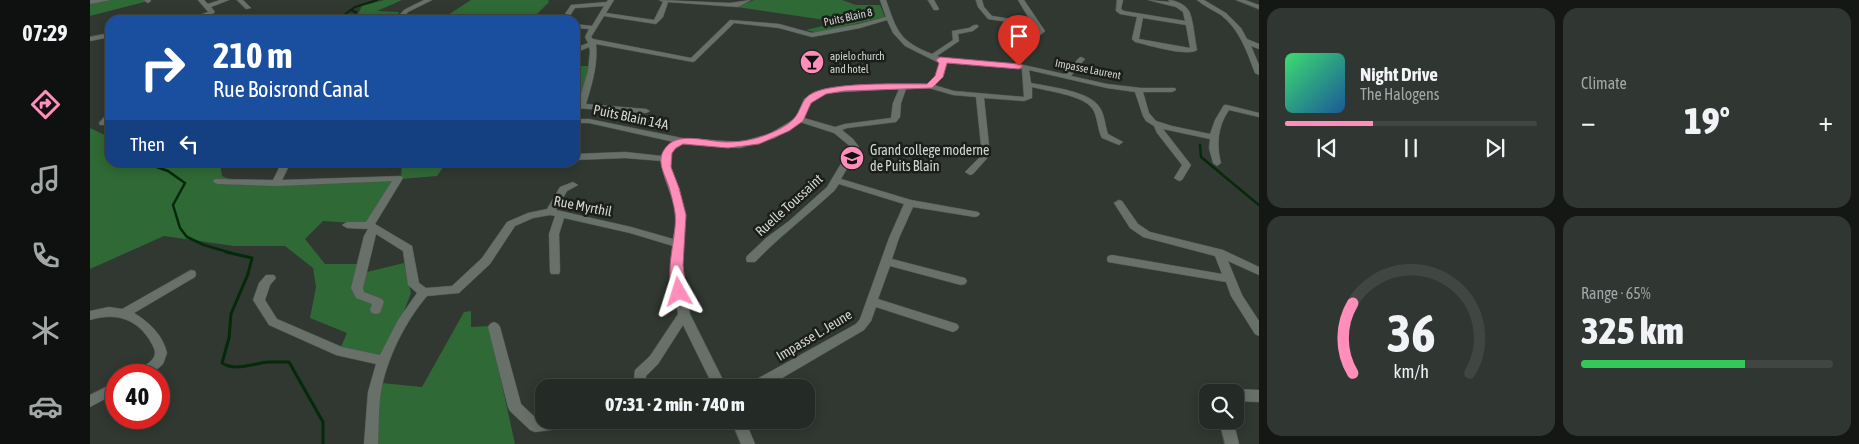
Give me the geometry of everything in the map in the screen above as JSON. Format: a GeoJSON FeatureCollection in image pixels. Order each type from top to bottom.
{"type":"FeatureCollection","features":[{"type":"Feature","properties":{"kind":"street"},"geometry":{"type":"LineString","coordinates":[[90,2],[107,0]]}},
{"type":"Feature","properties":{"kind":"street"},"geometry":{"type":"LineString","coordinates":[[203,2],[226,0]]}},
{"type":"Feature","properties":{"kind":"street"},"geometry":{"type":"LineString","coordinates":[[240,0],[248,8]]}},
{"type":"Feature","properties":{"kind":"street"},"geometry":{"type":"LineString","coordinates":[[402,15],[406,11],[429,0]]}},
{"type":"Feature","properties":{"kind":"street"},"geometry":{"type":"LineString","coordinates":[[581,0],[596,4]]}},
{"type":"Feature","properties":{"kind":"street"},"geometry":{"type":"LineString","coordinates":[[662,0],[730,6],[748,0]]}},
{"type":"Feature","properties":{"kind":"street"},"geometry":{"type":"LineString","coordinates":[[602,14],[656,22],[662,14],[667,0]]}},
{"type":"Feature","properties":{"kind":"street"},"geometry":{"type":"LineString","coordinates":[[883,0],[888,18],[902,43],[943,63],[939,77],[929,86]]}},
{"type":"Feature","properties":{"kind":"street"},"geometry":{"type":"LineString","coordinates":[[931,0],[936,9]]}},
{"type":"Feature","properties":{"kind":"street"},"geometry":{"type":"LineString","coordinates":[[1005,42],[1030,41],[1042,31],[1021,0]]}},
{"type":"Feature","properties":{"kind":"street"},"geometry":{"type":"LineString","coordinates":[[1120,0],[1119,11],[1140,17],[1190,24]]}},
{"type":"Feature","properties":{"kind":"street"},"geometry":{"type":"LineString","coordinates":[[1151,0],[1178,5]]}},
{"type":"Feature","properties":{"kind":"street"},"geometry":{"type":"LineString","coordinates":[[1140,17],[1136,40],[1184,50],[1194,50],[1186,11],[1171,0]]}},
{"type":"Feature","properties":{"kind":"street"},"geometry":{"type":"LineString","coordinates":[[1200,0],[1230,18],[1237,25],[1259,73]]}},
{"type":"Feature","properties":{"kind":"street"},"geometry":{"type":"LineString","coordinates":[[1238,0],[1259,8]]}},
{"type":"Feature","properties":{"kind":"street"},"geometry":{"type":"LineString","coordinates":[[90,6],[98,2]]}},
{"type":"Feature","properties":{"kind":"street"},"geometry":{"type":"LineString","coordinates":[[203,2],[212,10],[210,14],[206,15]]}},
{"type":"Feature","properties":{"kind":"street"},"geometry":{"type":"LineString","coordinates":[[567,15],[573,6],[609,2]]}},
{"type":"Feature","properties":{"kind":"street"},"geometry":{"type":"LineString","coordinates":[[580,101],[592,73],[592,42],[588,38],[609,2]]}},
{"type":"Feature","properties":{"kind":"street"},"geometry":{"type":"LineString","coordinates":[[980,3],[986,15],[992,18],[1038,25]]}},
{"type":"Feature","properties":{"kind":"street","name":"Puits Blain 8"},"geometry":{"type":"LineString","coordinates":[[592,42],[693,60],[732,21],[778,26],[812,35],[860,26],[888,18]]}},
{"type":"Feature","properties":{"kind":"street"},"geometry":{"type":"LineString","coordinates":[[932,56],[956,41],[954,32],[971,30],[976,26]]}},
{"type":"Feature","properties":{"kind":"street"},"geometry":{"type":"LineString","coordinates":[[580,27],[594,28]]}},
{"type":"Feature","properties":{"kind":"street"},"geometry":{"type":"LineString","coordinates":[[90,39],[105,36]]}},
{"type":"Feature","properties":{"kind":"street"},"geometry":{"type":"LineString","coordinates":[[1244,40],[1259,47]]}},
{"type":"Feature","properties":{"kind":"street"},"geometry":{"type":"LineString","coordinates":[[580,48],[592,42]]}},
{"type":"Feature","properties":{"kind":"street","name":"Impasse Laurent"},"geometry":{"type":"LineString","coordinates":[[940,60],[1024,68],[1138,89],[1172,90]]}},
{"type":"Feature","properties":{"kind":"street"},"geometry":{"type":"LineString","coordinates":[[1066,77],[1081,60]]}},
{"type":"Feature","properties":{"kind":"street"},"geometry":{"type":"LineString","coordinates":[[799,119],[807,101],[817,94],[844,89],[929,86],[953,93],[1024,99],[1028,98],[1028,84],[1024,68]]}},
{"type":"Feature","properties":{"kind":"street"},"geometry":{"type":"LineString","coordinates":[[1028,84],[1090,102],[1095,106],[1105,136],[1119,142]]}},
{"type":"Feature","properties":{"kind":"street"},"geometry":{"type":"LineString","coordinates":[[836,130],[845,126],[893,120],[896,117],[897,103],[903,88]]}},
{"type":"Feature","properties":{"kind":"street"},"geometry":{"type":"LineString","coordinates":[[1138,89],[1148,117],[1157,124],[1213,137]]}},
{"type":"Feature","properties":{"kind":"street"},"geometry":{"type":"LineString","coordinates":[[970,172],[986,155],[980,95]]}},
{"type":"Feature","properties":{"kind":"street"},"geometry":{"type":"LineString","coordinates":[[580,106],[646,111]]}},
{"type":"Feature","properties":{"kind":"street"},"geometry":{"type":"LineString","coordinates":[[1217,163],[1212,150],[1213,137],[1223,112],[1227,107],[1259,115]]}},
{"type":"Feature","properties":{"kind":"street","name":"Ruelle Toussaint"},"geometry":{"type":"LineString","coordinates":[[751,258],[831,189],[855,147],[847,136],[836,130],[799,119]]}},
{"type":"Feature","properties":{"kind":"street","name":"Puits Blain 14A"},"geometry":{"type":"LineString","coordinates":[[580,121],[682,141],[728,145],[755,142],[786,129],[799,119]]}},
{"type":"Feature","properties":{"kind":"street"},"geometry":{"type":"LineString","coordinates":[[1157,124],[1160,131],[1188,165],[1180,178]]}},
{"type":"Feature","properties":{"kind":"street"},"geometry":{"type":"LineString","coordinates":[[682,141],[672,146],[667,152],[665,160],[681,215],[676,265],[684,314],[716,379]]}},
{"type":"Feature","properties":{"kind":"street"},"geometry":{"type":"LineString","coordinates":[[580,157],[625,155],[665,160]]}},
{"type":"Feature","properties":{"kind":"street"},"geometry":{"type":"LineString","coordinates":[[276,182],[284,167]]}},
{"type":"Feature","properties":{"kind":"street"},"geometry":{"type":"LineString","coordinates":[[218,181],[276,182],[398,178],[371,226],[357,288],[360,295],[378,302],[376,310]]}},
{"type":"Feature","properties":{"kind":"street"},"geometry":{"type":"LineString","coordinates":[[836,180],[910,203],[975,214]]}},
{"type":"Feature","properties":{"kind":"street"},"geometry":{"type":"LineString","coordinates":[[555,271],[555,213],[563,189],[573,185]]}},
{"type":"Feature","properties":{"kind":"street","name":"Impasse L. Jeune"},"geometry":{"type":"LineString","coordinates":[[769,379],[860,327],[865,322],[894,238],[910,203]]}},
{"type":"Feature","properties":{"kind":"street"},"geometry":{"type":"LineString","coordinates":[[1118,203],[1134,226],[1147,235],[1219,252],[1259,271]]}},
{"type":"Feature","properties":{"kind":"street","name":"Rue Myrthil"},"geometry":{"type":"LineString","coordinates":[[424,292],[455,290],[486,261],[511,224],[531,215],[555,213],[631,230],[679,244]]}},
{"type":"Feature","properties":{"kind":"street"},"geometry":{"type":"LineString","coordinates":[[347,225],[371,226],[408,249],[414,285],[424,292],[413,303],[384,360],[376,387],[371,444]]}},
{"type":"Feature","properties":{"kind":"street"},"geometry":{"type":"LineString","coordinates":[[1219,252],[1237,296],[1259,331]]}},
{"type":"Feature","properties":{"kind":"street"},"geometry":{"type":"LineString","coordinates":[[1112,259],[1230,280]]}},
{"type":"Feature","properties":{"kind":"street"},"geometry":{"type":"LineString","coordinates":[[886,261],[961,281]]}},
{"type":"Feature","properties":{"kind":"street"},"geometry":{"type":"LineString","coordinates":[[123,314],[191,274]]}},
{"type":"Feature","properties":{"kind":"street"},"geometry":{"type":"LineString","coordinates":[[270,278],[265,283],[258,300],[273,322],[340,352],[384,360]]}},
{"type":"Feature","properties":{"kind":"street"},"geometry":{"type":"LineString","coordinates":[[872,301],[952,327]]}},
{"type":"Feature","properties":{"kind":"street"},"geometry":{"type":"LineString","coordinates":[[90,316],[105,312],[123,314],[135,318],[153,335],[161,352],[155,364]]}},
{"type":"Feature","properties":{"kind":"street"},"geometry":{"type":"LineString","coordinates":[[640,379],[640,374],[654,360],[684,314]]}},
{"type":"Feature","properties":{"kind":"street"},"geometry":{"type":"LineString","coordinates":[[494,327],[515,407],[535,426]]}},
{"type":"Feature","properties":{"kind":"street"},"geometry":{"type":"LineString","coordinates":[[90,401],[105,393]]}},
{"type":"Feature","properties":{"kind":"street"},"geometry":{"type":"LineString","coordinates":[[1244,395],[1259,396]]}},
{"type":"Feature","properties":{"kind":"street"},"geometry":{"type":"LineString","coordinates":[[742,429],[748,444]]}},
{"type":"Feature","properties":{"kind":"street"},"geometry":{"type":"LineString","coordinates":[[1228,429],[1232,444]]}},
{"type":"Feature","properties":{"kind":"green space"},"geometry":{"type":"Polygon","coordinates":[[[105,0],[152,0],[90,16],[90,2],[105,0]]]}},
{"type":"Feature","properties":{"kind":"green space"},"geometry":{"type":"Polygon","coordinates":[[[384,0],[402,0],[377,11],[399,12],[398,15],[358,15],[362,6],[384,0]]]}},
{"type":"Feature","properties":{"kind":"green space"},"geometry":{"type":"Polygon","coordinates":[[[471,0],[548,0],[549,2],[536,15],[448,15],[471,0]]]}},
{"type":"Feature","properties":{"kind":"green space"},"geometry":{"type":"Polygon","coordinates":[[[754,0],[842,0],[856,5],[880,5],[885,17],[818,33],[806,30],[839,22],[737,7],[754,0]]]}},
{"type":"Feature","properties":{"kind":"green space"},"geometry":{"type":"Polygon","coordinates":[[[580,66],[590,66],[580,101],[580,66]]]}},
{"type":"Feature","properties":{"kind":"green space"},"geometry":{"type":"Polygon","coordinates":[[[90,128],[105,135],[105,167],[221,167],[222,176],[241,184],[393,179],[367,224],[323,221],[305,239],[325,264],[360,264],[367,272],[404,263],[411,293],[392,342],[378,357],[340,349],[347,333],[310,318],[316,287],[313,268],[285,246],[234,246],[164,236],[90,269],[90,128]]]}},
{"type":"Feature","properties":{"kind":"green space"},"geometry":{"type":"Polygon","coordinates":[[[402,167],[443,167],[437,176],[401,179],[402,167]]]}},
{"type":"Feature","properties":{"kind":"green space"},"geometry":{"type":"Polygon","coordinates":[[[471,311],[471,327],[489,326],[515,444],[373,444],[382,383],[422,387],[464,312],[471,311]]]}},
{"type":"Feature","properties":{"kind":"waterway"},"geometry":{"type":"LineString","coordinates":[[351,10],[377,0]]}},
{"type":"Feature","properties":{"kind":"waterway"},"geometry":{"type":"LineString","coordinates":[[344,15],[351,10]]}},
{"type":"Feature","properties":{"kind":"waterway"},"geometry":{"type":"LineString","coordinates":[[351,10],[356,12],[355,15]]}},
{"type":"Feature","properties":{"kind":"waterway"},"geometry":{"type":"LineString","coordinates":[[1200,145],[1201,157],[1259,205]]}},
{"type":"Feature","properties":{"kind":"waterway"},"geometry":{"type":"LineString","coordinates":[[157,167],[168,171],[185,183],[173,205],[180,228],[187,237],[204,245],[231,253]]}},
{"type":"Feature","properties":{"kind":"waterway"},"geometry":{"type":"LineString","coordinates":[[226,252],[252,258],[248,274],[231,314],[229,338],[222,363],[227,366],[239,367],[269,362],[289,362],[323,422],[323,444]]}},
{"type":"Feature","properties":{"kind":"place","name":"apielo church and hotel"},"geometry":{"type":"Point","coordinates":[812,62]}},
{"type":"Feature","properties":{"kind":"place","name":"Grand college moderne de Puits Blain"},"geometry":{"type":"Point","coordinates":[852,158]}},
{"type":"Feature","properties":{"kind":"route"},"geometry":{"type":"LineString","coordinates":[[679,292],[676,265],[681,215],[665,160],[667,152],[672,146],[682,141],[728,145],[755,142],[786,129],[799,119],[807,101],[817,94],[844,89],[929,86],[939,77],[942,70],[943,63],[940,60],[1019,66]]}}]}
